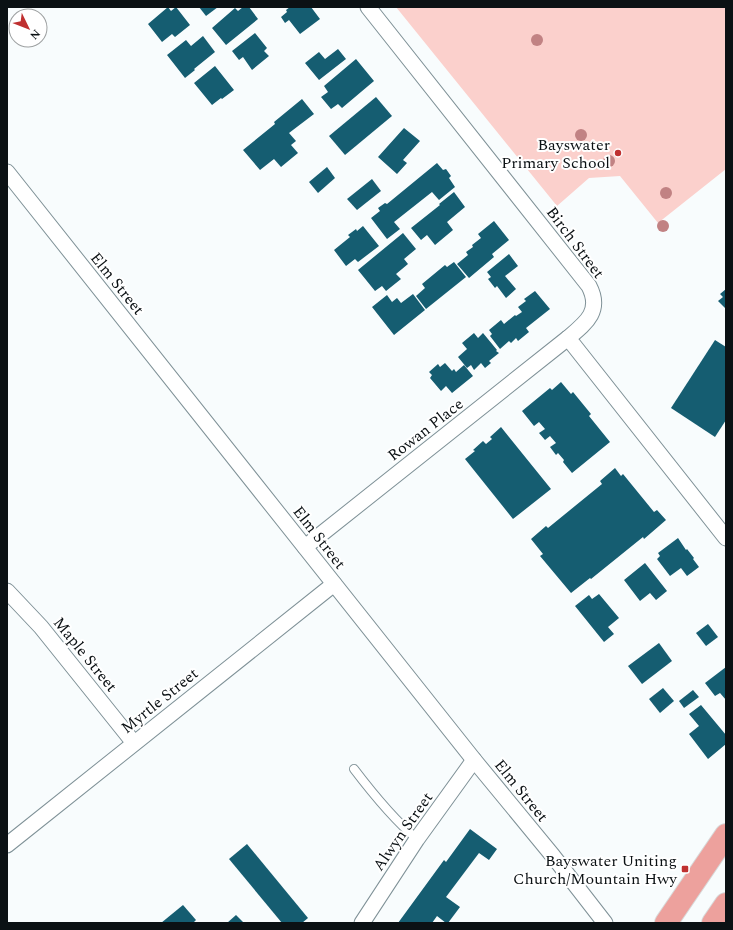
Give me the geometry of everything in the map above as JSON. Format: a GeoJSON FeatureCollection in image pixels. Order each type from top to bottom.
{"type":"FeatureCollection","features":[{"type":"Feature","properties":{"kind":"main road"},"geometry":{"type":"LineString","coordinates":[[666,923],[726,835]]}},
{"type":"Feature","properties":{"kind":"main road"},"geometry":{"type":"LineString","coordinates":[[713,923],[726,904]]}},
{"type":"Feature","properties":{"kind":"street","name":"Birch Street"},"geometry":{"type":"LineString","coordinates":[[368,7],[589,286],[592,291],[594,303],[591,315],[585,324],[568,338]]}},
{"type":"Feature","properties":{"kind":"street","name":"Elm Street"},"geometry":{"type":"LineString","coordinates":[[7,172],[605,923]]}},
{"type":"Feature","properties":{"kind":"street"},"geometry":{"type":"LineString","coordinates":[[568,338],[726,538]]}},
{"type":"Feature","properties":{"kind":"street","name":"Rowan Place"},"geometry":{"type":"LineString","coordinates":[[305,547],[568,338]]}},
{"type":"Feature","properties":{"kind":"street","name":"Myrtle Street"},"geometry":{"type":"LineString","coordinates":[[7,845],[334,584]]}},
{"type":"Feature","properties":{"kind":"street","name":"Maple Street"},"geometry":{"type":"LineString","coordinates":[[7,591],[41,627],[134,743]]}},
{"type":"Feature","properties":{"kind":"street","name":"Alwyn Street"},"geometry":{"type":"LineString","coordinates":[[362,923],[417,839],[474,760]]}},
{"type":"Feature","properties":{"kind":"lane"},"geometry":{"type":"LineString","coordinates":[[354,770],[378,800],[405,829],[417,839]]}},
{"type":"Feature","properties":{"kind":"shaded area","name":"Bayswater Primary School"},"geometry":{"type":"Polygon","coordinates":[[[396,7],[726,7],[726,169],[658,223],[620,176],[589,178],[557,206],[396,7]]]}},
{"type":"Feature","properties":{"kind":"building"},"geometry":{"type":"Polygon","coordinates":[[[168,7],[171,11],[176,7],[190,25],[175,37],[172,34],[162,42],[148,24],[168,7]]]}},
{"type":"Feature","properties":{"kind":"building"},"geometry":{"type":"Polygon","coordinates":[[[199,7],[218,7],[206,16],[199,7]]]}},
{"type":"Feature","properties":{"kind":"building"},"geometry":{"type":"Polygon","coordinates":[[[243,7],[249,7],[258,19],[226,45],[212,28],[235,8],[238,11],[243,7]]]}},
{"type":"Feature","properties":{"kind":"building"},"geometry":{"type":"Polygon","coordinates":[[[290,7],[311,7],[320,19],[300,34],[289,20],[285,23],[281,17],[290,7]]]}},
{"type":"Feature","properties":{"kind":"building"},"geometry":{"type":"Polygon","coordinates":[[[255,33],[267,48],[264,51],[269,56],[252,70],[243,57],[239,60],[232,51],[255,33]]]}},
{"type":"Feature","properties":{"kind":"building"},"geometry":{"type":"Polygon","coordinates":[[[203,36],[215,52],[185,78],[167,55],[186,40],[191,46],[203,36]]]}},
{"type":"Feature","properties":{"kind":"building"},"geometry":{"type":"Polygon","coordinates":[[[338,49],[346,59],[319,80],[305,63],[319,52],[325,59],[338,49]]]}},
{"type":"Feature","properties":{"kind":"building"},"geometry":{"type":"Polygon","coordinates":[[[356,59],[374,81],[342,108],[338,104],[331,109],[321,97],[328,92],[324,86],[356,59]]]}},
{"type":"Feature","properties":{"kind":"building"},"geometry":{"type":"Polygon","coordinates":[[[215,66],[234,90],[212,105],[194,83],[215,66]]]}},
{"type":"Feature","properties":{"kind":"building"},"geometry":{"type":"Polygon","coordinates":[[[376,97],[392,116],[345,155],[329,136],[376,97]]]}},
{"type":"Feature","properties":{"kind":"building"},"geometry":{"type":"Polygon","coordinates":[[[302,99],[314,114],[289,133],[296,141],[291,145],[298,153],[281,167],[274,159],[260,170],[243,150],[275,124],[274,122],[302,99]]]}},
{"type":"Feature","properties":{"kind":"building"},"geometry":{"type":"Polygon","coordinates":[[[404,128],[420,141],[403,160],[407,163],[397,174],[378,157],[404,128]]]}},
{"type":"Feature","properties":{"kind":"building"},"geometry":{"type":"Polygon","coordinates":[[[437,163],[443,170],[446,169],[451,176],[449,178],[455,187],[439,200],[432,192],[394,222],[400,229],[387,239],[371,218],[380,211],[378,208],[385,203],[387,204],[437,163]]]}},
{"type":"Feature","properties":{"kind":"building"},"geometry":{"type":"Polygon","coordinates":[[[327,167],[335,178],[318,193],[309,182],[327,167]]]}},
{"type":"Feature","properties":{"kind":"building"},"geometry":{"type":"Polygon","coordinates":[[[372,179],[381,191],[357,210],[347,199],[372,179]]]}},
{"type":"Feature","properties":{"kind":"building"},"geometry":{"type":"Polygon","coordinates":[[[454,192],[465,207],[447,222],[453,230],[435,245],[427,235],[421,240],[411,228],[454,192]]]}},
{"type":"Feature","properties":{"kind":"building"},"geometry":{"type":"Polygon","coordinates":[[[494,221],[509,240],[492,254],[494,257],[469,278],[457,264],[468,255],[466,252],[481,238],[478,234],[494,221]]]}},
{"type":"Feature","properties":{"kind":"building"},"geometry":{"type":"Polygon","coordinates":[[[363,226],[379,246],[358,262],[355,259],[346,266],[334,250],[350,237],[348,235],[356,229],[357,231],[363,226]]]}},
{"type":"Feature","properties":{"kind":"building"},"geometry":{"type":"Polygon","coordinates":[[[403,233],[416,249],[404,259],[408,264],[396,274],[401,279],[386,291],[382,286],[375,291],[358,270],[403,233]]]}},
{"type":"Feature","properties":{"kind":"building"},"geometry":{"type":"Polygon","coordinates":[[[509,254],[518,266],[505,276],[516,289],[506,298],[497,286],[495,288],[488,279],[491,277],[487,272],[509,254]]]}},
{"type":"Feature","properties":{"kind":"building"},"geometry":{"type":"Polygon","coordinates":[[[454,262],[466,277],[426,309],[416,296],[425,288],[422,284],[445,265],[447,267],[454,262]]]}},
{"type":"Feature","properties":{"kind":"building"},"geometry":{"type":"Polygon","coordinates":[[[726,289],[726,309],[718,301],[723,297],[720,294],[726,289]]]}},
{"type":"Feature","properties":{"kind":"building"},"geometry":{"type":"Polygon","coordinates":[[[535,291],[550,309],[526,328],[529,332],[518,341],[516,338],[511,343],[509,341],[500,349],[490,336],[492,334],[489,330],[501,320],[504,324],[515,315],[516,316],[522,312],[518,307],[526,301],[524,299],[535,291]]]}},
{"type":"Feature","properties":{"kind":"building"},"geometry":{"type":"Polygon","coordinates":[[[413,294],[425,310],[394,335],[372,307],[387,295],[392,302],[397,298],[401,303],[413,294]]]}},
{"type":"Feature","properties":{"kind":"building"},"geometry":{"type":"Polygon","coordinates":[[[474,333],[478,338],[483,333],[499,353],[489,361],[491,363],[485,368],[481,363],[474,370],[471,365],[467,368],[458,357],[467,349],[462,343],[474,333]]]}},
{"type":"Feature","properties":{"kind":"building"},"geometry":{"type":"Polygon","coordinates":[[[715,340],[726,347],[726,420],[715,437],[671,408],[715,340]]]}},
{"type":"Feature","properties":{"kind":"building"},"geometry":{"type":"Polygon","coordinates":[[[445,363],[452,371],[454,369],[456,372],[464,365],[473,376],[452,393],[446,386],[441,391],[430,378],[432,375],[429,372],[438,364],[440,367],[445,363]]]}},
{"type":"Feature","properties":{"kind":"building"},"geometry":{"type":"Polygon","coordinates":[[[561,382],[571,394],[573,392],[591,414],[589,416],[610,442],[572,473],[563,462],[564,460],[558,453],[556,455],[550,447],[556,443],[550,436],[545,440],[539,433],[545,429],[539,422],[534,426],[522,411],[550,388],[552,390],[561,382]]]}},
{"type":"Feature","properties":{"kind":"building"},"geometry":{"type":"Polygon","coordinates":[[[501,427],[551,489],[513,519],[465,459],[475,451],[473,450],[483,441],[486,444],[492,439],[490,437],[501,427]]]}},
{"type":"Feature","properties":{"kind":"building"},"geometry":{"type":"Polygon","coordinates":[[[615,468],[621,476],[623,474],[654,512],[657,510],[666,520],[644,539],[643,537],[591,579],[590,578],[571,593],[540,556],[543,554],[531,539],[546,526],[548,528],[602,484],[600,481],[615,468]]]}},
{"type":"Feature","properties":{"kind":"building"},"geometry":{"type":"Polygon","coordinates":[[[678,538],[686,550],[687,549],[694,558],[693,559],[699,567],[687,576],[681,568],[670,576],[657,559],[660,556],[658,553],[678,538]]]}},
{"type":"Feature","properties":{"kind":"building"},"geometry":{"type":"Polygon","coordinates":[[[645,563],[667,591],[656,600],[650,593],[640,601],[624,580],[645,563]]]}},
{"type":"Feature","properties":{"kind":"building"},"geometry":{"type":"Polygon","coordinates":[[[599,594],[619,618],[608,627],[614,634],[604,642],[575,606],[589,595],[592,599],[599,594]]]}},
{"type":"Feature","properties":{"kind":"building"},"geometry":{"type":"Polygon","coordinates":[[[708,624],[718,637],[706,646],[696,633],[708,624]]]}},
{"type":"Feature","properties":{"kind":"building"},"geometry":{"type":"Polygon","coordinates":[[[659,643],[672,661],[642,684],[628,666],[659,643]]]}},
{"type":"Feature","properties":{"kind":"building"},"geometry":{"type":"Polygon","coordinates":[[[726,667],[726,700],[720,693],[715,696],[705,683],[726,667]]]}},
{"type":"Feature","properties":{"kind":"building"},"geometry":{"type":"Polygon","coordinates":[[[663,688],[674,701],[660,713],[649,699],[663,688]]]}},
{"type":"Feature","properties":{"kind":"building"},"geometry":{"type":"Polygon","coordinates":[[[693,690],[699,697],[684,708],[679,701],[693,690]]]}},
{"type":"Feature","properties":{"kind":"building"},"geometry":{"type":"Polygon","coordinates":[[[701,705],[726,735],[726,744],[708,759],[689,734],[699,726],[689,714],[701,705]]]}},
{"type":"Feature","properties":{"kind":"building"},"geometry":{"type":"Polygon","coordinates":[[[470,829],[497,849],[489,860],[479,853],[446,897],[460,907],[448,923],[437,916],[432,923],[398,923],[444,860],[446,862],[470,829]]]}},
{"type":"Feature","properties":{"kind":"building"},"geometry":{"type":"Polygon","coordinates":[[[247,844],[308,918],[302,923],[282,923],[229,859],[247,844]]]}},
{"type":"Feature","properties":{"kind":"building"},"geometry":{"type":"Polygon","coordinates":[[[183,905],[196,920],[193,923],[161,923],[183,905]]]}},
{"type":"Feature","properties":{"kind":"building"},"geometry":{"type":"Polygon","coordinates":[[[236,915],[244,923],[227,923],[236,915]]]}},
{"type":"Feature","properties":{"kind":"place","name":"Bayswater Primary School"},"geometry":{"type":"Point","coordinates":[618,153]}},
{"type":"Feature","properties":{"kind":"place","name":"Bayswater Uniting Church/Mountain Hwy"},"geometry":{"type":"Point","coordinates":[685,869]}}]}
